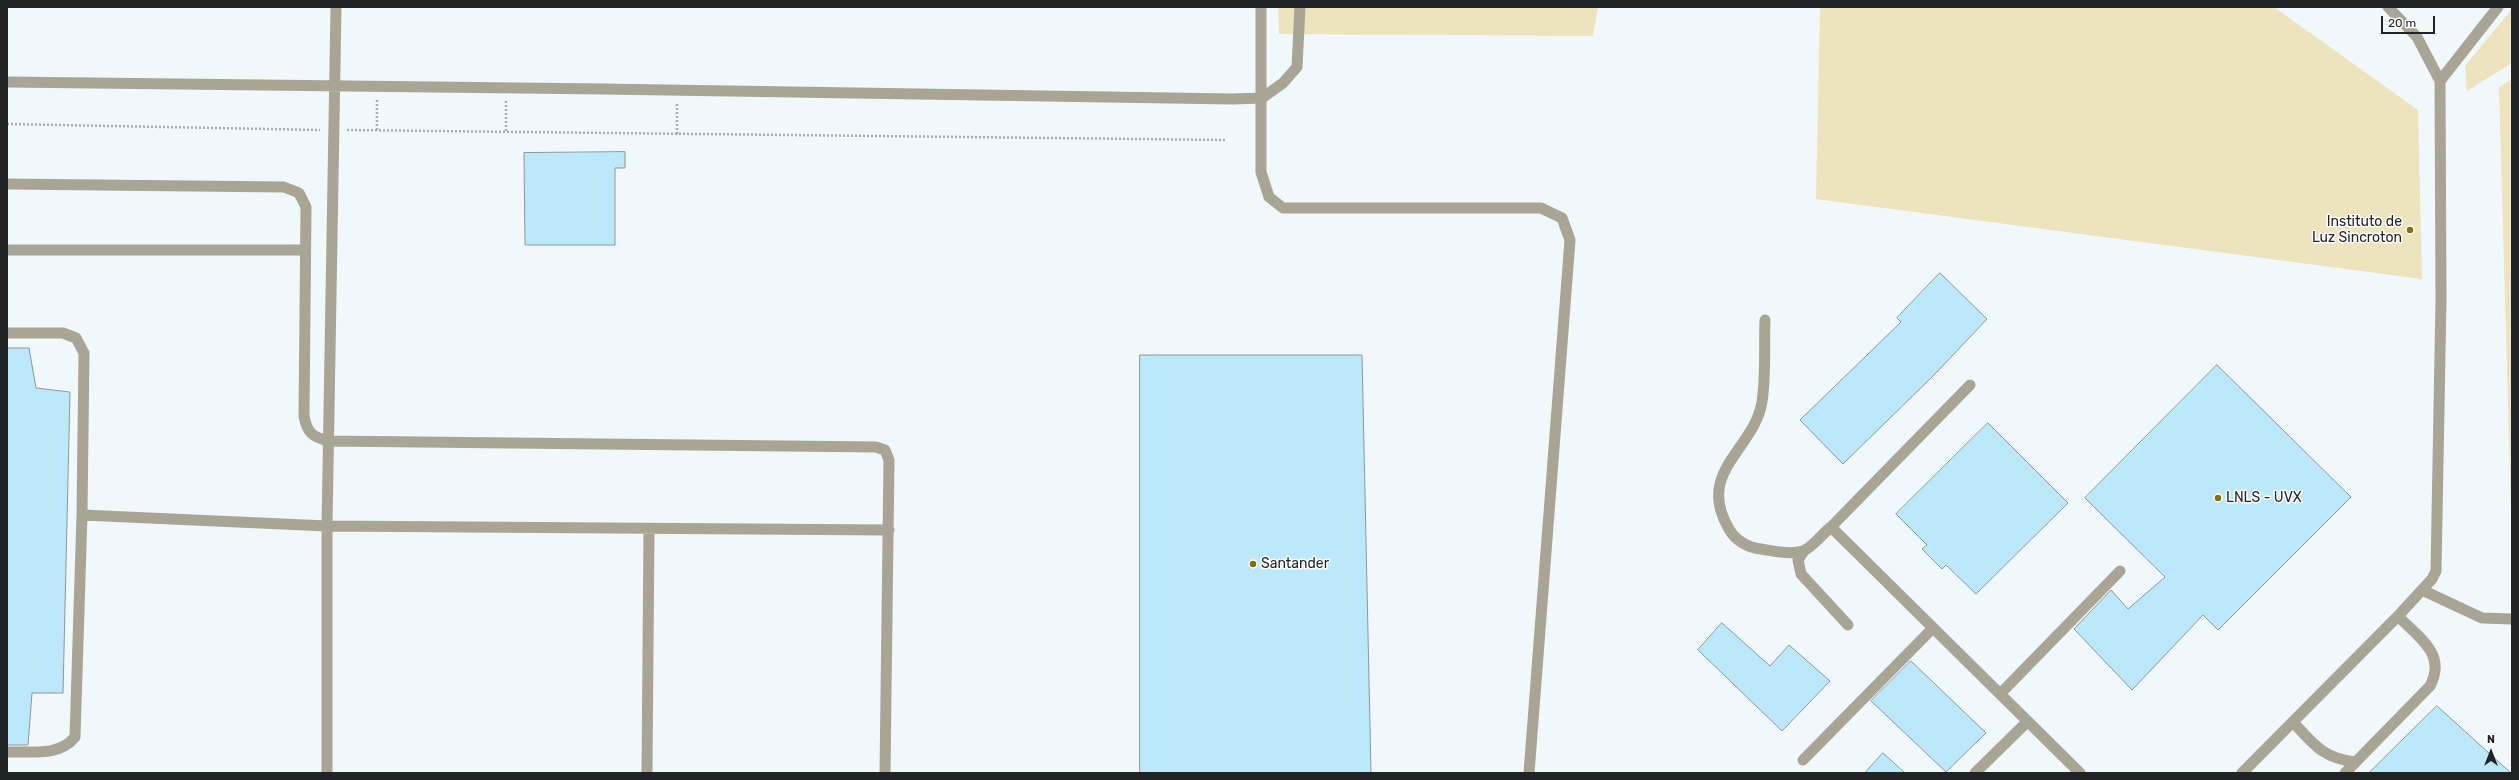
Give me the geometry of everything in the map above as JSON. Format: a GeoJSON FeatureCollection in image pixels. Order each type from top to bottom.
{"type":"FeatureCollection","features":[{"type":"Feature","properties":{"kind":"lane"},"geometry":{"type":"LineString","coordinates":[[327,773],[327,526],[332,130],[336,7]]}},
{"type":"Feature","properties":{"kind":"lane"},"geometry":{"type":"LineString","coordinates":[[1261,7],[1261,172],[1269,197],[1283,208],[1541,208],[1562,218],[1570,240],[1529,773]]}},
{"type":"Feature","properties":{"kind":"lane"},"geometry":{"type":"LineString","coordinates":[[7,82],[378,84],[678,91],[1233,99],[1262,98],[1283,83],[1297,67],[1300,7]]}},
{"type":"Feature","properties":{"kind":"lane"},"geometry":{"type":"LineString","coordinates":[[2242,773],[2398,616],[2422,590],[2436,570],[2441,299],[2440,81],[2417,37],[2388,7]]}},
{"type":"Feature","properties":{"kind":"lane"},"geometry":{"type":"LineString","coordinates":[[2440,81],[2498,7]]}},
{"type":"Feature","properties":{"kind":"lane"},"geometry":{"type":"LineString","coordinates":[[7,184],[284,187],[299,193],[306,207],[304,416],[306,429],[315,438],[328,441],[876,447],[885,450],[889,460],[885,773]]}},
{"type":"Feature","properties":{"kind":"lane"},"geometry":{"type":"LineString","coordinates":[[7,250],[305,250]]}},
{"type":"Feature","properties":{"kind":"lane"},"geometry":{"type":"LineString","coordinates":[[1765,320],[1762,402],[1758,417],[1730,461],[1718,489],[1722,517],[1734,537],[1755,549],[1788,552],[1804,551]]}},
{"type":"Feature","properties":{"kind":"lane"},"geometry":{"type":"LineString","coordinates":[[7,333],[63,333],[76,338],[84,353],[82,515],[75,737],[68,746],[57,751],[7,752]]}},
{"type":"Feature","properties":{"kind":"lane"},"geometry":{"type":"LineString","coordinates":[[1848,625],[1801,574],[1798,560],[1804,551],[1831,527],[1970,385]]}},
{"type":"Feature","properties":{"kind":"lane"},"geometry":{"type":"LineString","coordinates":[[82,515],[327,526],[889,530]]}},
{"type":"Feature","properties":{"kind":"lane"},"geometry":{"type":"LineString","coordinates":[[1831,527],[2080,773]]}},
{"type":"Feature","properties":{"kind":"lane"},"geometry":{"type":"LineString","coordinates":[[647,773],[649,528]]}},
{"type":"Feature","properties":{"kind":"lane"},"geometry":{"type":"LineString","coordinates":[[2000,694],[2120,571]]}},
{"type":"Feature","properties":{"kind":"lane"},"geometry":{"type":"LineString","coordinates":[[2422,590],[2482,618],[2512,619]]}},
{"type":"Feature","properties":{"kind":"lane"},"geometry":{"type":"LineString","coordinates":[[2345,773],[2430,686],[2434,678],[2436,668],[2433,653],[2398,616]]}},
{"type":"Feature","properties":{"kind":"lane"},"geometry":{"type":"LineString","coordinates":[[1802,760],[1933,628]]}},
{"type":"Feature","properties":{"kind":"lane"},"geometry":{"type":"LineString","coordinates":[[1975,773],[2027,722]]}},
{"type":"Feature","properties":{"kind":"lane"},"geometry":{"type":"LineString","coordinates":[[2293,722],[2324,752],[2336,760],[2355,762]]}},
{"type":"Feature","properties":{"kind":"path"},"geometry":{"type":"LineString","coordinates":[[377,130],[378,84]]}},
{"type":"Feature","properties":{"kind":"path"},"geometry":{"type":"LineString","coordinates":[[506,86],[506,132]]}},
{"type":"Feature","properties":{"kind":"path"},"geometry":{"type":"LineString","coordinates":[[677,134],[678,91]]}},
{"type":"Feature","properties":{"kind":"path"},"geometry":{"type":"LineString","coordinates":[[7,124],[332,130],[1227,140]]}},
{"type":"Feature","properties":{"kind":"shaded area"},"geometry":{"type":"Polygon","coordinates":[[[1278,7],[1598,7],[1593,36],[1279,34],[1278,7]]]}},
{"type":"Feature","properties":{"kind":"shaded area"},"geometry":{"type":"Polygon","coordinates":[[[1820,7],[2274,7],[2418,110],[2422,279],[1816,199],[1820,7]]]}},
{"type":"Feature","properties":{"kind":"shaded area"},"geometry":{"type":"Polygon","coordinates":[[[2512,9],[2512,63],[2467,91],[2465,66],[2512,9]]]}},
{"type":"Feature","properties":{"kind":"shaded area"},"geometry":{"type":"Polygon","coordinates":[[[2512,79],[2512,547],[2499,87],[2512,79]]]}},
{"type":"Feature","properties":{"kind":"building"},"geometry":{"type":"Polygon","coordinates":[[[625,152],[625,168],[615,168],[615,245],[525,245],[524,153],[625,152]]]}},
{"type":"Feature","properties":{"kind":"building"},"geometry":{"type":"Polygon","coordinates":[[[1940,273],[1987,319],[1935,374],[1843,464],[1800,420],[1901,322],[1897,318],[1940,273]]]}},
{"type":"Feature","properties":{"kind":"building"},"geometry":{"type":"Polygon","coordinates":[[[7,348],[29,348],[36,388],[70,392],[63,693],[32,693],[28,745],[7,745],[7,348]]]}},
{"type":"Feature","properties":{"kind":"building","name":"Santander"},"geometry":{"type":"Polygon","coordinates":[[[1140,355],[1362,355],[1371,773],[1140,773],[1140,355]]]}},
{"type":"Feature","properties":{"kind":"building","name":"LNLS - UVX"},"geometry":{"type":"Polygon","coordinates":[[[2217,365],[2351,497],[2218,630],[2203,615],[2132,690],[2074,629],[2111,590],[2128,609],[2165,577],[2085,498],[2217,365]]]}},
{"type":"Feature","properties":{"kind":"building"},"geometry":{"type":"Polygon","coordinates":[[[1988,423],[2068,503],[1976,594],[1946,565],[1942,569],[1922,549],[1927,545],[1896,514],[1988,423]]]}},
{"type":"Feature","properties":{"kind":"building"},"geometry":{"type":"Polygon","coordinates":[[[1722,623],[1770,666],[1789,645],[1830,681],[1782,731],[1698,650],[1722,623]]]}},
{"type":"Feature","properties":{"kind":"building"},"geometry":{"type":"Polygon","coordinates":[[[1911,661],[1986,733],[1946,772],[1871,701],[1911,661]]]}},
{"type":"Feature","properties":{"kind":"building"},"geometry":{"type":"Polygon","coordinates":[[[2437,706],[2511,773],[2369,773],[2437,706]]]}},
{"type":"Feature","properties":{"kind":"building"},"geometry":{"type":"Polygon","coordinates":[[[1883,753],[1905,773],[1865,773],[1883,753]]]}},
{"type":"Feature","properties":{"kind":"place","name":"Instituto de Luz Sincroton"},"geometry":{"type":"Point","coordinates":[2410,230]}},
{"type":"Feature","properties":{"kind":"place","name":"LNLS - UVX"},"geometry":{"type":"Point","coordinates":[2218,498]}},
{"type":"Feature","properties":{"kind":"place","name":"Santander"},"geometry":{"type":"Point","coordinates":[1253,564]}}]}
